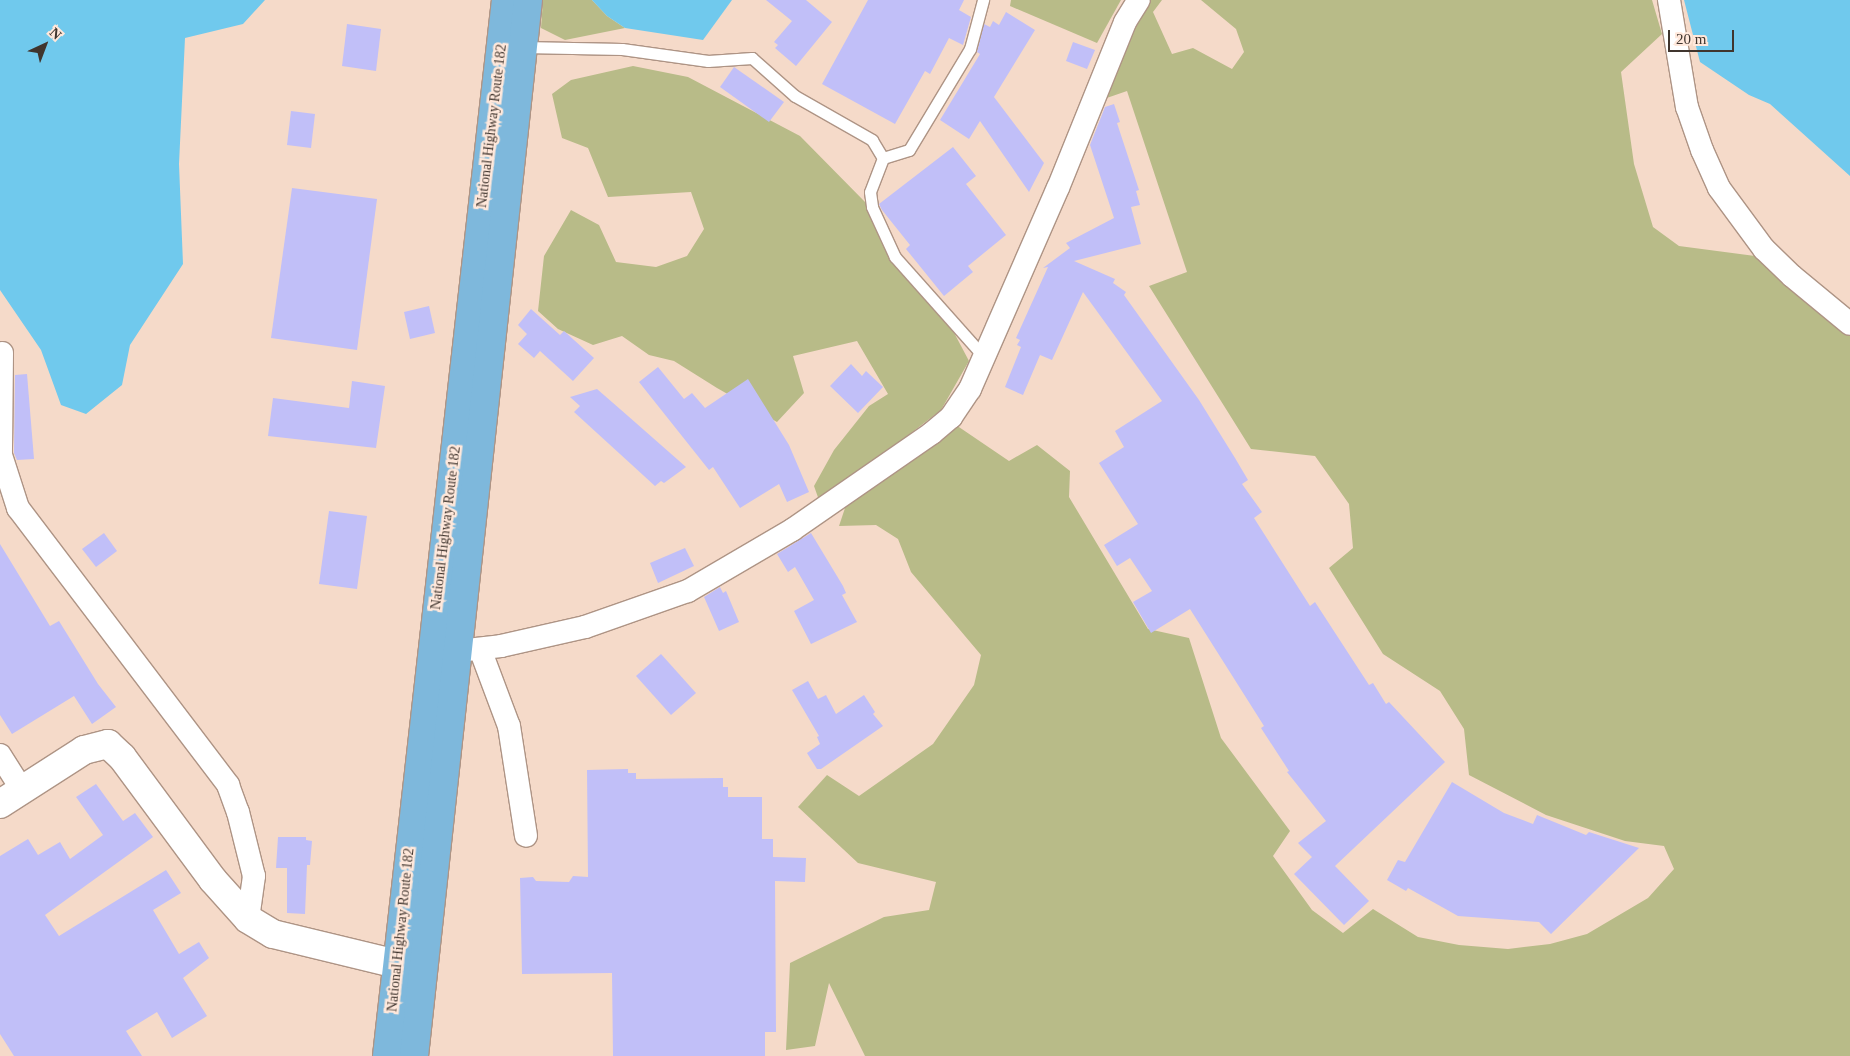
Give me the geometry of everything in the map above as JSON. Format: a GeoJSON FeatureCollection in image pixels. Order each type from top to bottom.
{"type":"FeatureCollection","features":[{"type":"Feature","properties":{"kind":"highway","name":"National Highway Route 182"},"geometry":{"type":"LineString","coordinates":[[387,1056],[397,964],[457,650],[506,0]]}},
{"type":"Feature","properties":{"kind":"highway","name":"National Highway Route 182"},"geometry":{"type":"LineString","coordinates":[[414,1056],[528,0]]}},
{"type":"Feature","properties":{"kind":"street"},"geometry":{"type":"LineString","coordinates":[[526,836],[509,726],[457,650],[501,646],[585,627],[688,590],[792,530],[932,433],[951,417],[970,389],[1058,188],[1111,53],[1128,15],[1139,0]]}},
{"type":"Feature","properties":{"kind":"street"},"geometry":{"type":"LineString","coordinates":[[1669,0],[1687,107],[1702,150],[1719,188],[1764,249],[1792,276],[1850,324]]}},
{"type":"Feature","properties":{"kind":"street"},"geometry":{"type":"LineString","coordinates":[[2,353],[1,455],[18,508],[228,785],[238,812],[254,876],[248,918]]}},
{"type":"Feature","properties":{"kind":"street"},"geometry":{"type":"LineString","coordinates":[[0,755],[11,797],[84,750],[108,744],[122,757],[213,880],[248,918],[273,934],[397,964],[424,967]]}},
{"type":"Feature","properties":{"kind":"lane"},"geometry":{"type":"LineString","coordinates":[[883,158],[909,150],[970,49],[983,0]]}},
{"type":"Feature","properties":{"kind":"lane"},"geometry":{"type":"LineString","coordinates":[[522,47],[622,49],[708,61],[752,58],[795,96],[872,140],[883,158]]}},
{"type":"Feature","properties":{"kind":"lane"},"geometry":{"type":"LineString","coordinates":[[883,158],[870,192],[872,207],[895,256],[984,357]]}},
{"type":"Feature","properties":{"kind":"green space"},"geometry":{"type":"Polygon","coordinates":[[[543,0],[592,0],[607,16],[625,28],[565,40],[541,28],[543,0]]]}},
{"type":"Feature","properties":{"kind":"green space"},"geometry":{"type":"Polygon","coordinates":[[[1011,0],[1121,0],[1097,43],[1010,6],[1011,0]]]}},
{"type":"Feature","properties":{"kind":"green space"},"geometry":{"type":"Polygon","coordinates":[[[1146,0],[1162,0],[1153,12],[1172,54],[1193,48],[1232,69],[1244,52],[1236,29],[1201,0],[1652,0],[1662,34],[1621,72],[1634,164],[1653,227],[1679,246],[1755,256],[1850,333],[1850,1056],[865,1056],[829,983],[815,1046],[786,1050],[790,963],[884,917],[929,910],[936,882],[858,863],[798,807],[827,775],[859,796],[933,744],[974,685],[981,655],[911,572],[898,539],[876,525],[839,526],[847,502],[953,423],[1009,461],[1037,445],[1070,471],[1069,497],[1148,629],[1189,638],[1221,738],[1290,831],[1273,856],[1312,910],[1343,933],[1373,909],[1418,937],[1459,945],[1508,949],[1550,944],[1587,934],[1648,898],[1674,869],[1664,846],[1625,841],[1546,815],[1469,775],[1464,729],[1440,691],[1383,654],[1329,568],[1353,548],[1349,504],[1315,456],[1251,449],[1149,286],[1187,272],[1127,91],[1098,101],[1146,0]]]}},
{"type":"Feature","properties":{"kind":"green space"},"geometry":{"type":"Polygon","coordinates":[[[633,66],[688,77],[800,136],[866,203],[890,257],[951,327],[969,361],[941,410],[820,503],[814,486],[834,450],[869,406],[888,394],[857,341],[793,356],[804,393],[777,422],[674,361],[649,355],[622,336],[593,345],[558,329],[538,311],[544,256],[571,210],[599,225],[616,262],[656,267],[687,256],[704,229],[691,192],[608,197],[588,148],[562,138],[552,94],[571,80],[633,66]]]}},
{"type":"Feature","properties":{"kind":"water"},"geometry":{"type":"Polygon","coordinates":[[[0,0],[265,0],[243,24],[185,38],[179,164],[183,264],[130,345],[122,385],[86,414],[61,405],[41,350],[0,290],[0,0]]]}},
{"type":"Feature","properties":{"kind":"water"},"geometry":{"type":"Polygon","coordinates":[[[592,0],[732,0],[703,40],[625,28],[607,16],[592,0]]]}},
{"type":"Feature","properties":{"kind":"water"},"geometry":{"type":"Polygon","coordinates":[[[1684,0],[1850,0],[1850,176],[1770,104],[1749,95],[1700,62],[1684,0]]]}},
{"type":"Feature","properties":{"kind":"building"},"geometry":{"type":"Polygon","coordinates":[[[766,0],[806,0],[832,22],[796,66],[775,48],[778,45],[774,42],[792,21],[766,0]]]}},
{"type":"Feature","properties":{"kind":"building"},"geometry":{"type":"Polygon","coordinates":[[[868,0],[964,0],[959,10],[971,17],[963,45],[949,38],[930,74],[925,71],[895,124],[822,84],[868,0]]]}},
{"type":"Feature","properties":{"kind":"building"},"geometry":{"type":"Polygon","coordinates":[[[1006,12],[1035,30],[994,97],[1044,163],[1029,192],[980,121],[969,139],[940,120],[980,54],[977,52],[984,24],[990,27],[993,21],[999,25],[1006,12]]]}},
{"type":"Feature","properties":{"kind":"building"},"geometry":{"type":"Polygon","coordinates":[[[347,24],[381,29],[376,71],[342,66],[347,24]]]}},
{"type":"Feature","properties":{"kind":"building"},"geometry":{"type":"Polygon","coordinates":[[[1073,42],[1095,50],[1087,69],[1066,61],[1073,42]]]}},
{"type":"Feature","properties":{"kind":"building"},"geometry":{"type":"Polygon","coordinates":[[[734,67],[784,102],[769,122],[720,87],[734,67]]]}},
{"type":"Feature","properties":{"kind":"building"},"geometry":{"type":"Polygon","coordinates":[[[1114,104],[1120,122],[1117,123],[1139,190],[1136,191],[1140,205],[1131,207],[1141,244],[1074,261],[1115,279],[1113,283],[1126,292],[1124,295],[1199,400],[1248,480],[1242,484],[1262,512],[1254,518],[1310,606],[1315,602],[1369,685],[1373,683],[1386,704],[1389,702],[1445,762],[1335,866],[1369,901],[1344,925],[1294,874],[1312,857],[1298,843],[1326,821],[1287,772],[1289,771],[1261,728],[1264,726],[1190,609],[1151,633],[1133,602],[1152,591],[1130,558],[1117,566],[1104,545],[1138,524],[1099,463],[1124,447],[1115,431],[1162,401],[1083,292],[1052,360],[1040,355],[1023,395],[1005,387],[1021,347],[1017,345],[1020,340],[1016,338],[1048,267],[1043,268],[1070,248],[1066,243],[1114,218],[1090,145],[1105,107],[1114,104]]]}},
{"type":"Feature","properties":{"kind":"building"},"geometry":{"type":"Polygon","coordinates":[[[291,111],[315,114],[311,148],[287,145],[291,111]]]}},
{"type":"Feature","properties":{"kind":"building"},"geometry":{"type":"Polygon","coordinates":[[[953,147],[976,176],[966,184],[1006,235],[968,266],[973,272],[944,296],[906,249],[910,245],[879,204],[953,147]]]}},
{"type":"Feature","properties":{"kind":"building"},"geometry":{"type":"Polygon","coordinates":[[[292,188],[377,199],[357,350],[271,338],[292,188]]]}},
{"type":"Feature","properties":{"kind":"building"},"geometry":{"type":"Polygon","coordinates":[[[429,306],[435,333],[410,339],[404,312],[429,306]]]}},
{"type":"Feature","properties":{"kind":"building"},"geometry":{"type":"Polygon","coordinates":[[[531,309],[560,335],[564,331],[594,358],[573,381],[540,351],[534,358],[518,344],[527,334],[518,325],[531,309]]]}},
{"type":"Feature","properties":{"kind":"building"},"geometry":{"type":"Polygon","coordinates":[[[851,364],[862,376],[866,371],[883,387],[858,413],[830,386],[851,364]]]}},
{"type":"Feature","properties":{"kind":"building"},"geometry":{"type":"Polygon","coordinates":[[[658,367],[684,399],[692,393],[705,408],[748,379],[789,445],[809,492],[787,502],[779,484],[740,508],[713,467],[709,470],[639,382],[658,367]]]}},
{"type":"Feature","properties":{"kind":"building"},"geometry":{"type":"Polygon","coordinates":[[[27,374],[34,459],[17,460],[14,453],[15,375],[27,374]]]}},
{"type":"Feature","properties":{"kind":"building"},"geometry":{"type":"Polygon","coordinates":[[[352,381],[385,386],[376,448],[268,436],[273,398],[349,408],[352,381]]]}},
{"type":"Feature","properties":{"kind":"building"},"geometry":{"type":"Polygon","coordinates":[[[597,389],[686,467],[664,483],[661,481],[655,486],[574,412],[580,406],[570,397],[597,389]]]}},
{"type":"Feature","properties":{"kind":"building"},"geometry":{"type":"Polygon","coordinates":[[[329,511],[367,516],[357,589],[319,584],[329,511]]]}},
{"type":"Feature","properties":{"kind":"building"},"geometry":{"type":"Polygon","coordinates":[[[104,533],[117,551],[96,567],[82,549],[104,533]]]}},
{"type":"Feature","properties":{"kind":"building"},"geometry":{"type":"Polygon","coordinates":[[[811,533],[843,586],[846,593],[842,595],[857,622],[811,644],[794,611],[814,600],[795,567],[788,572],[777,554],[811,533]]]}},
{"type":"Feature","properties":{"kind":"building"},"geometry":{"type":"Polygon","coordinates":[[[0,544],[50,626],[59,621],[98,684],[116,707],[92,724],[74,696],[12,734],[0,715],[0,544]]]}},
{"type":"Feature","properties":{"kind":"building"},"geometry":{"type":"Polygon","coordinates":[[[685,548],[694,566],[658,583],[650,563],[685,548]]]}},
{"type":"Feature","properties":{"kind":"building"},"geometry":{"type":"Polygon","coordinates":[[[720,587],[723,593],[726,591],[739,622],[719,631],[704,597],[720,587]]]}},
{"type":"Feature","properties":{"kind":"building"},"geometry":{"type":"Polygon","coordinates":[[[661,654],[696,693],[671,715],[636,676],[661,654]]]}},
{"type":"Feature","properties":{"kind":"building"},"geometry":{"type":"Polygon","coordinates":[[[808,681],[818,699],[826,695],[836,714],[864,695],[875,712],[873,714],[883,726],[821,769],[817,769],[807,753],[820,744],[817,737],[819,736],[792,690],[808,681]]]}},
{"type":"Feature","properties":{"kind":"building"},"geometry":{"type":"Polygon","coordinates":[[[628,769],[628,773],[636,773],[636,779],[723,778],[723,787],[728,787],[728,797],[762,797],[762,839],[773,839],[773,857],[806,858],[805,882],[775,881],[776,1032],[765,1032],[765,1056],[613,1056],[612,973],[522,974],[520,878],[533,877],[536,881],[569,882],[573,876],[588,877],[587,770],[628,769]]]}},
{"type":"Feature","properties":{"kind":"building"},"geometry":{"type":"Polygon","coordinates":[[[1452,782],[1504,813],[1533,824],[1537,815],[1586,835],[1589,832],[1639,848],[1551,934],[1539,922],[1458,916],[1408,888],[1406,891],[1387,880],[1398,860],[1405,862],[1452,782]]]}},
{"type":"Feature","properties":{"kind":"building"},"geometry":{"type":"Polygon","coordinates":[[[96,784],[123,821],[135,813],[153,837],[45,915],[59,936],[166,870],[181,893],[153,910],[179,954],[199,942],[209,958],[183,978],[207,1016],[172,1038],[157,1012],[126,1031],[142,1056],[14,1056],[0,1034],[0,856],[28,839],[38,855],[60,842],[70,859],[103,835],[76,797],[96,784]]]}},
{"type":"Feature","properties":{"kind":"building"},"geometry":{"type":"Polygon","coordinates":[[[278,837],[306,837],[306,840],[312,841],[310,865],[307,865],[305,914],[287,913],[287,868],[276,868],[278,837]]]}}]}
